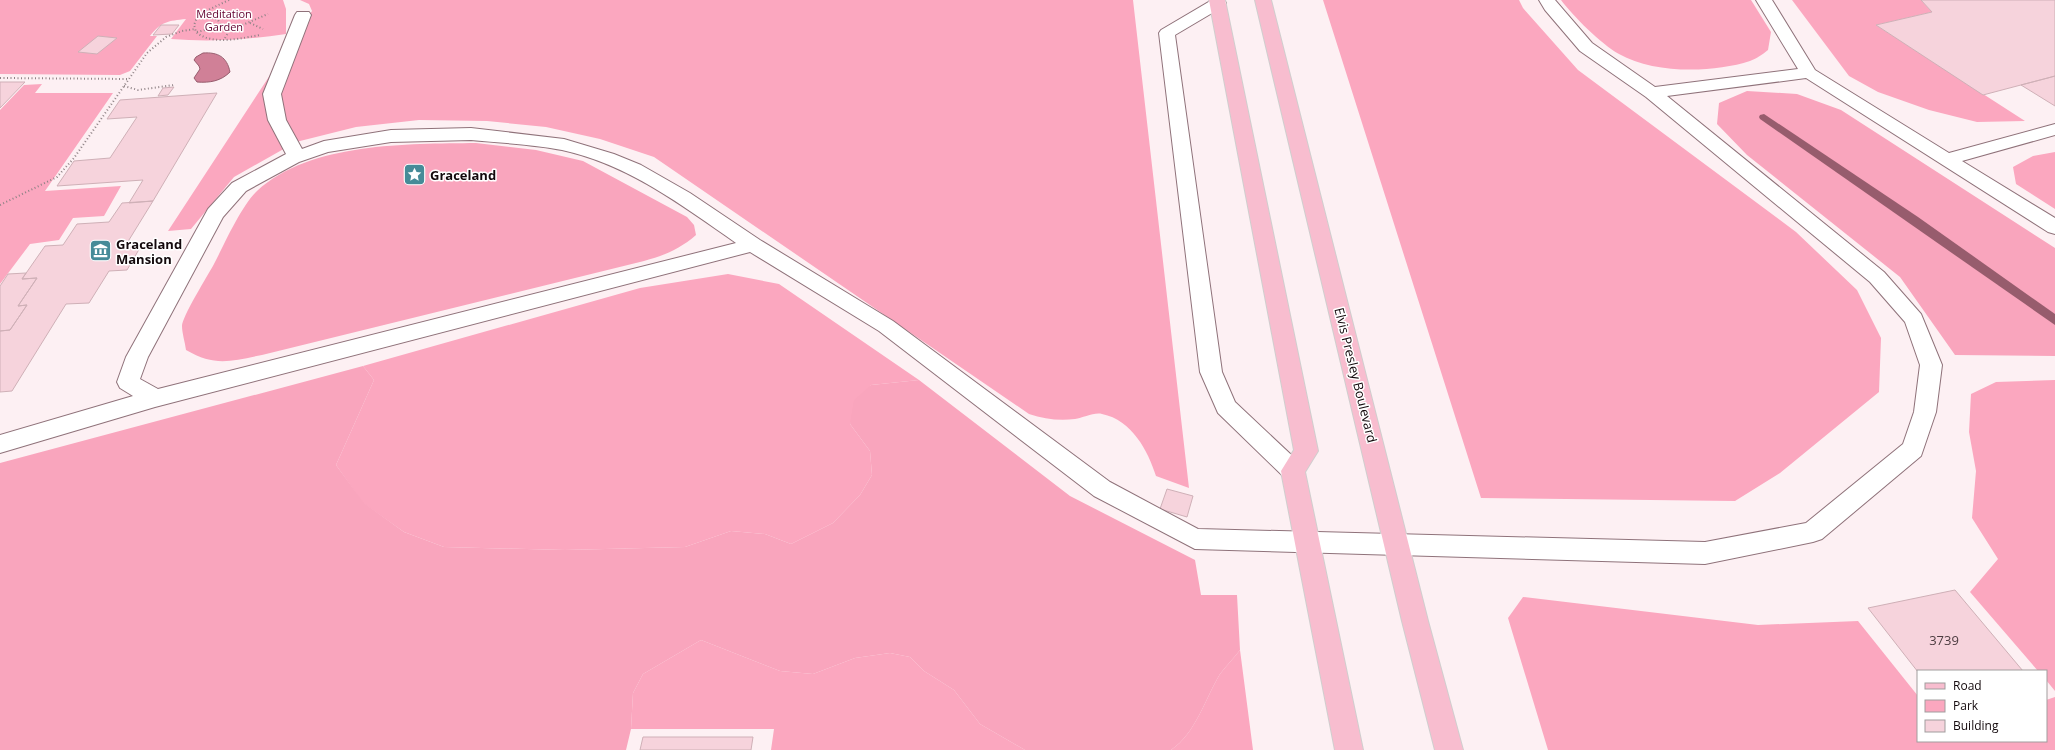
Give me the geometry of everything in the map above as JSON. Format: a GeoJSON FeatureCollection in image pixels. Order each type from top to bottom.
{"type":"FeatureCollection","features":[{"type":"Feature","properties":{"kind":"main road","name":"Elvis Presley Boulevard"},"geometry":{"type":"LineString","coordinates":[[1263,0],[1398,546],[1415,621],[1449,750]]}},
{"type":"Feature","properties":{"kind":"main road"},"geometry":{"type":"LineString","coordinates":[[1218,1],[1306,451],[1293,471],[1306,543],[1349,750]]}},
{"type":"Feature","properties":{"kind":"street"},"geometry":{"type":"LineString","coordinates":[[155,398],[128,382],[137,357],[215,214],[239,187],[269,170],[324,147],[391,136],[471,134],[564,146],[608,158],[634,169],[683,197],[753,245],[886,326],[1102,489],[1195,539],[1398,546],[1705,553],[1813,532],[1913,449],[1925,412],[1931,365],[1914,319],[1877,277],[1652,93],[1586,47],[1551,7],[1547,0]]}},
{"type":"Feature","properties":{"kind":"street"},"geometry":{"type":"LineString","coordinates":[[1764,0],[1809,74],[2055,226]]}},
{"type":"Feature","properties":{"kind":"street"},"geometry":{"type":"LineString","coordinates":[[1218,1],[1167,33],[1211,372],[1226,407],[1293,471]]}},
{"type":"Feature","properties":{"kind":"street"},"geometry":{"type":"LineString","coordinates":[[297,157],[277,120],[272,94],[303,14]]}},
{"type":"Feature","properties":{"kind":"street"},"geometry":{"type":"LineString","coordinates":[[1652,93],[1809,74]]}},
{"type":"Feature","properties":{"kind":"street"},"geometry":{"type":"LineString","coordinates":[[1947,159],[2055,129]]}},
{"type":"Feature","properties":{"kind":"street"},"geometry":{"type":"LineString","coordinates":[[0,444],[155,398],[753,245]]}},
{"type":"Feature","properties":{"kind":"path"},"geometry":{"type":"LineString","coordinates":[[228,0],[204,11],[197,18],[195,29],[197,32],[202,36],[212,38],[265,35]]}},
{"type":"Feature","properties":{"kind":"path"},"geometry":{"type":"LineString","coordinates":[[197,32],[220,26],[231,28],[248,24],[258,17],[271,14]]}},
{"type":"Feature","properties":{"kind":"path"},"geometry":{"type":"LineString","coordinates":[[197,18],[215,18],[218,20],[220,26]]}},
{"type":"Feature","properties":{"kind":"path"},"geometry":{"type":"LineString","coordinates":[[225,38],[231,28]]}},
{"type":"Feature","properties":{"kind":"path"},"geometry":{"type":"LineString","coordinates":[[0,204],[57,176],[74,158],[147,53],[166,37],[182,31],[195,29]]}},
{"type":"Feature","properties":{"kind":"path"},"geometry":{"type":"LineString","coordinates":[[0,78],[129,79]]}},
{"type":"Feature","properties":{"kind":"path"},"geometry":{"type":"LineString","coordinates":[[124,86],[138,90],[174,85]]}},
{"type":"Feature","properties":{"kind":"green space","name":"Meditation Garden"},"geometry":{"type":"Polygon","coordinates":[[[0,0],[283,0],[286,9],[286,34],[228,40],[171,39],[186,19],[174,20],[158,27],[154,31],[150,36],[157,36],[130,71],[120,75],[0,74],[0,0]]]}},
{"type":"Feature","properties":{"kind":"green space"},"geometry":{"type":"Polygon","coordinates":[[[300,0],[1133,0],[1189,488],[1156,476],[1153,466],[1137,438],[1122,423],[1113,417],[1102,414],[1092,414],[1075,419],[1057,420],[1029,414],[654,157],[600,139],[546,127],[487,121],[419,120],[356,127],[296,142],[234,177],[191,229],[168,231],[312,11],[309,4],[300,0]]]}},
{"type":"Feature","properties":{"kind":"green space"},"geometry":{"type":"Polygon","coordinates":[[[1323,0],[1519,0],[1523,8],[1578,70],[1796,232],[1857,290],[1881,338],[1879,392],[1780,473],[1735,501],[1481,498],[1323,0]]]}},
{"type":"Feature","properties":{"kind":"green space"},"geometry":{"type":"Polygon","coordinates":[[[1561,0],[1751,0],[1771,32],[1768,50],[1750,61],[1719,68],[1684,70],[1649,65],[1633,61],[1604,44],[1573,14],[1561,0]]]}},
{"type":"Feature","properties":{"kind":"green space"},"geometry":{"type":"Polygon","coordinates":[[[1792,0],[1921,0],[1932,12],[1876,25],[2025,121],[1977,122],[1929,110],[1878,92],[1849,76],[1792,0]]]}},
{"type":"Feature","properties":{"kind":"green space"},"geometry":{"type":"Polygon","coordinates":[[[42,84],[35,93],[113,93],[45,191],[121,186],[104,216],[73,218],[59,240],[30,244],[0,284],[0,110],[24,85],[42,84]]]}},
{"type":"Feature","properties":{"kind":"green space"},"geometry":{"type":"Polygon","coordinates":[[[2055,152],[2055,209],[2016,184],[2013,167],[2033,156],[2055,152]]]}},
{"type":"Feature","properties":{"kind":"green space"},"geometry":{"type":"Polygon","coordinates":[[[728,274],[779,284],[919,380],[871,385],[850,424],[870,451],[872,475],[860,495],[833,523],[791,544],[765,534],[731,531],[685,547],[565,550],[444,547],[404,532],[363,503],[336,465],[374,380],[363,366],[640,288],[728,274]]]}},
{"type":"Feature","properties":{"kind":"green space"},"geometry":{"type":"Polygon","coordinates":[[[2055,380],[2055,691],[2047,681],[2047,670],[2037,670],[1970,592],[1998,559],[1972,518],[1976,471],[1969,432],[1971,394],[1996,382],[2055,380]]]}},
{"type":"Feature","properties":{"kind":"green space"},"geometry":{"type":"Polygon","coordinates":[[[1523,597],[1758,625],[1858,621],[1917,695],[1917,742],[2047,742],[2047,700],[2055,697],[2055,750],[1548,750],[1508,618],[1523,597]]]}},
{"type":"Feature","properties":{"kind":"green space"},"geometry":{"type":"Polygon","coordinates":[[[701,640],[780,671],[813,674],[855,658],[890,653],[910,657],[924,671],[954,690],[980,724],[1025,750],[771,750],[774,729],[631,729],[633,693],[643,674],[701,640]]]}},
{"type":"Feature","properties":{"kind":"green space"},"geometry":{"type":"Polygon","coordinates":[[[1240,650],[1253,750],[1171,750],[1180,743],[1194,725],[1220,674],[1240,650]]]}},
{"type":"Feature","properties":{"kind":"shaded area"},"geometry":{"type":"Polygon","coordinates":[[[203,53],[213,53],[221,56],[227,63],[230,72],[223,78],[215,81],[197,82],[194,78],[200,69],[194,60],[203,53]]]}},
{"type":"Feature","properties":{"kind":"shaded area"},"geometry":{"type":"Polygon","coordinates":[[[1747,91],[1797,94],[1841,110],[2055,248],[2055,356],[1955,355],[1900,277],[1747,155],[1717,124],[1719,103],[1747,91]]]}},
{"type":"Feature","properties":{"kind":"shaded area"},"geometry":{"type":"Polygon","coordinates":[[[476,143],[536,150],[583,161],[687,217],[694,225],[696,235],[672,251],[644,261],[262,355],[232,361],[215,361],[206,359],[186,350],[182,326],[191,305],[245,206],[257,191],[279,175],[304,163],[361,149],[421,144],[476,143]]]}},
{"type":"Feature","properties":{"kind":"shaded area"},"geometry":{"type":"Polygon","coordinates":[[[363,366],[374,380],[336,465],[364,503],[404,532],[444,547],[565,550],[685,547],[731,531],[765,534],[791,544],[833,523],[860,495],[872,475],[870,451],[850,424],[854,400],[871,385],[919,380],[1070,496],[1195,560],[1201,595],[1237,595],[1240,650],[1220,674],[1194,725],[1180,743],[1171,750],[1025,750],[980,724],[954,690],[924,671],[910,657],[890,653],[855,658],[813,674],[780,671],[701,640],[643,674],[633,693],[631,729],[626,750],[0,750],[0,463],[363,366]]]}},
{"type":"Feature","properties":{"kind":"building"},"geometry":{"type":"Polygon","coordinates":[[[1921,0],[2055,0],[2055,76],[1983,95],[1876,25],[1932,12],[1921,0]]]}},
{"type":"Feature","properties":{"kind":"building"},"geometry":{"type":"Polygon","coordinates":[[[161,25],[179,25],[172,34],[153,35],[161,25]]]}},
{"type":"Feature","properties":{"kind":"building"},"geometry":{"type":"Polygon","coordinates":[[[98,36],[117,38],[97,54],[78,52],[98,36]]]}},
{"type":"Feature","properties":{"kind":"building"},"geometry":{"type":"Polygon","coordinates":[[[2055,76],[2055,106],[2021,85],[2048,78],[2055,76]]]}},
{"type":"Feature","properties":{"kind":"building"},"geometry":{"type":"Polygon","coordinates":[[[0,82],[25,82],[0,108],[0,82]]]}},
{"type":"Feature","properties":{"kind":"building"},"geometry":{"type":"Polygon","coordinates":[[[174,87],[168,95],[158,96],[163,88],[174,87]]]}},
{"type":"Feature","properties":{"kind":"building"},"geometry":{"type":"Polygon","coordinates":[[[217,93],[153,201],[129,203],[143,180],[57,186],[74,161],[110,158],[137,117],[107,119],[120,100],[217,93]]]}},
{"type":"Feature","properties":{"kind":"building"},"geometry":{"type":"Polygon","coordinates":[[[153,201],[124,248],[141,246],[127,270],[109,271],[89,303],[66,304],[12,391],[0,392],[0,331],[10,330],[27,305],[18,306],[37,278],[22,279],[45,246],[63,245],[77,224],[109,222],[122,203],[153,201]]]}},
{"type":"Feature","properties":{"kind":"building"},"geometry":{"type":"Polygon","coordinates":[[[26,273],[22,279],[37,278],[18,306],[27,305],[10,330],[0,331],[0,286],[8,274],[26,273]]]}},
{"type":"Feature","properties":{"kind":"building"},"geometry":{"type":"Polygon","coordinates":[[[1167,489],[1193,496],[1187,517],[1160,509],[1167,489]]]}},
{"type":"Feature","properties":{"kind":"building"},"geometry":{"type":"Polygon","coordinates":[[[1955,590],[2022,670],[1917,671],[1868,608],[1955,590]]]}},
{"type":"Feature","properties":{"kind":"building"},"geometry":{"type":"Polygon","coordinates":[[[643,737],[753,737],[751,750],[640,750],[643,737]]]}},
{"type":"Feature","properties":{"kind":"waterway"},"geometry":{"type":"LineString","coordinates":[[1764,117],[1914,220],[2055,320]]}},
{"type":"Feature","properties":{"kind":"place","name":"Graceland"},"geometry":{"type":"Point","coordinates":[415,175]}},
{"type":"Feature","properties":{"kind":"place","name":"Graceland Mansion"},"geometry":{"type":"Point","coordinates":[100,251]}}]}
